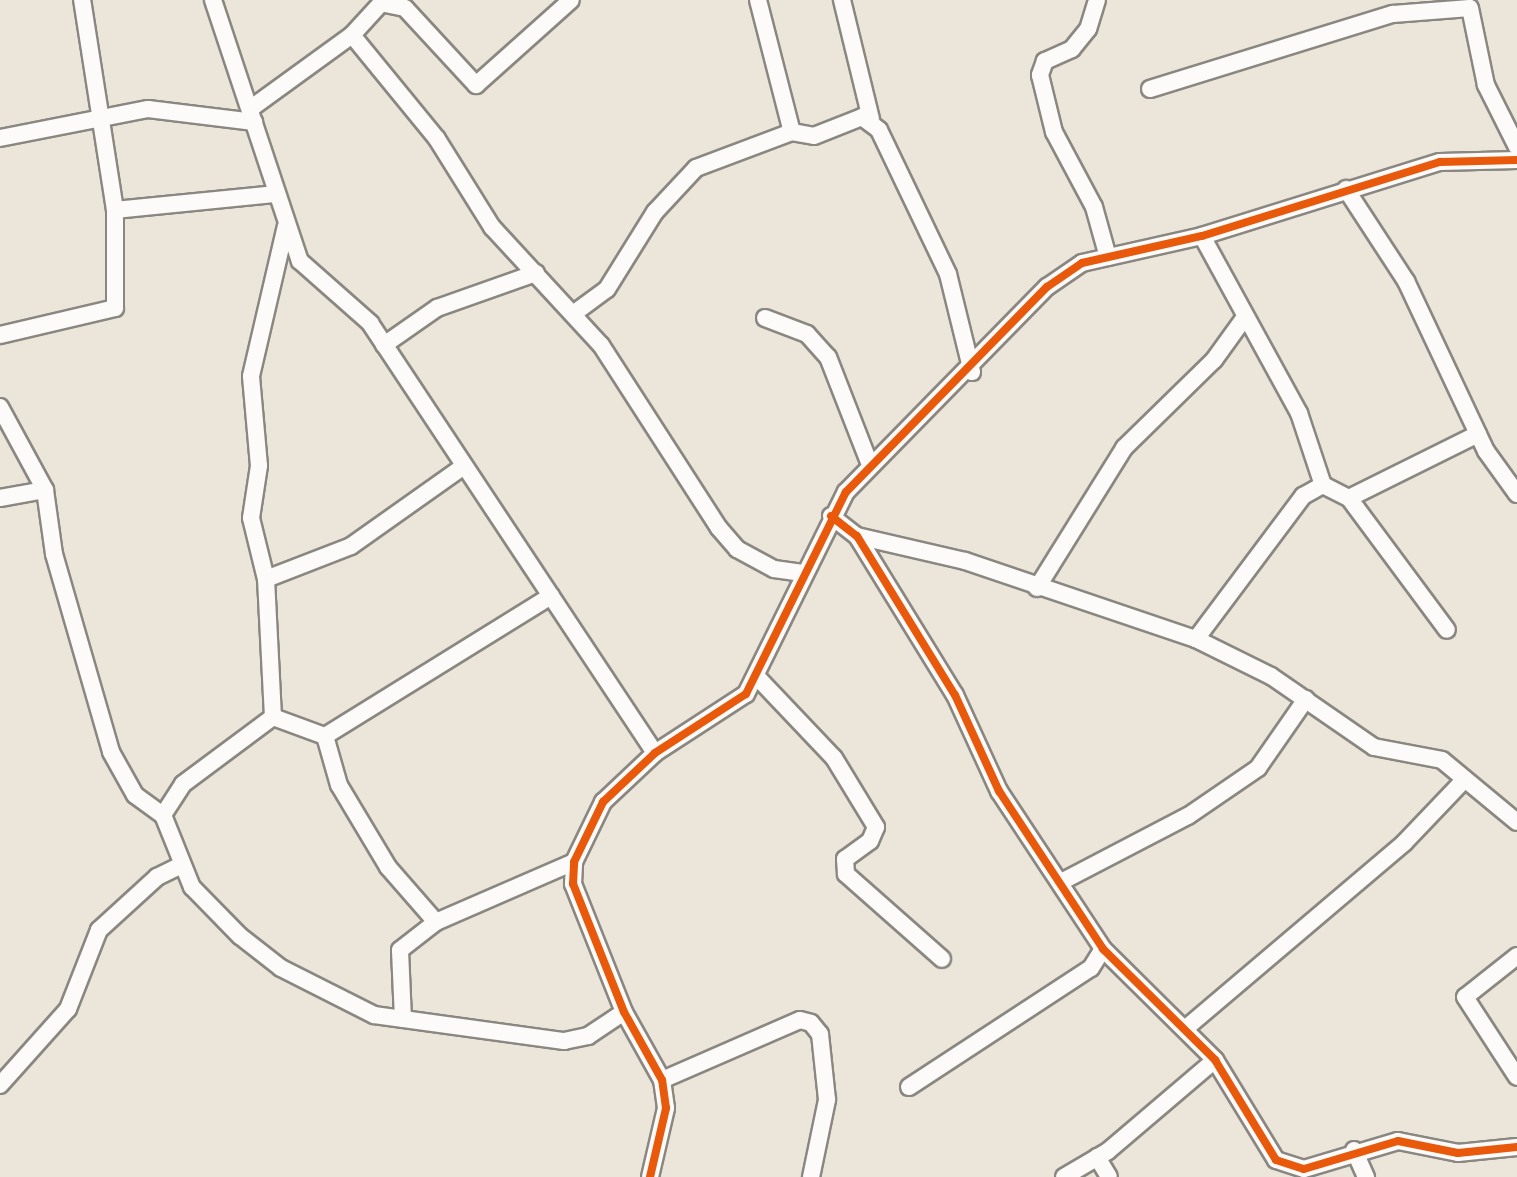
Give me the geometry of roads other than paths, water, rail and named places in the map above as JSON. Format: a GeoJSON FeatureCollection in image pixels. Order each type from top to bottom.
{"type":"FeatureCollection","features":[{"type":"Feature","properties":{"kind":"street"},"geometry":{"type":"LineString","coordinates":[[0,335],[115,308],[115,210],[82,0]]}},
{"type":"Feature","properties":{"kind":"street"},"geometry":{"type":"LineString","coordinates":[[213,0],[286,226],[319,283],[370,323],[461,468],[655,753]]}},
{"type":"Feature","properties":{"kind":"street"},"geometry":{"type":"LineString","coordinates":[[0,138],[101,117],[195,110],[252,116],[352,35],[384,2],[405,8],[476,85],[571,0]]}},
{"type":"Feature","properties":{"kind":"street"},"geometry":{"type":"LineString","coordinates":[[758,0],[792,132]]}},
{"type":"Feature","properties":{"kind":"street"},"geometry":{"type":"LineString","coordinates":[[842,0],[871,119],[948,274],[972,372]]}},
{"type":"Feature","properties":{"kind":"street"},"geometry":{"type":"LineString","coordinates":[[1097,0],[1088,29],[1072,49],[1045,61],[1040,75],[1054,132],[1094,207],[1108,257]]}},
{"type":"Feature","properties":{"kind":"street"},"geometry":{"type":"LineString","coordinates":[[1150,89],[1393,14],[1470,8],[1486,85],[1517,147]]}},
{"type":"Feature","properties":{"kind":"street"},"geometry":{"type":"LineString","coordinates":[[352,35],[437,139],[492,227],[573,314],[737,549],[774,569],[803,573]]}},
{"type":"Feature","properties":{"kind":"street"},"geometry":{"type":"LineString","coordinates":[[573,314],[607,289],[655,212],[696,168],[792,132],[814,136],[871,119]]}},
{"type":"Feature","properties":{"kind":"street"},"geometry":{"type":"LineString","coordinates":[[650,1177],[666,1108],[662,1080],[624,1012],[573,884],[574,862],[603,802],[655,753],[746,694],[758,678],[831,516],[870,465],[972,372],[1063,274],[1108,257],[1202,236],[1440,162],[1517,160]]}},
{"type":"Feature","properties":{"kind":"street"},"geometry":{"type":"LineString","coordinates":[[1346,189],[1406,281],[1478,434],[1517,494]]}},
{"type":"Feature","properties":{"kind":"street"},"geometry":{"type":"LineString","coordinates":[[115,210],[276,194]]}},
{"type":"Feature","properties":{"kind":"street"},"geometry":{"type":"LineString","coordinates":[[273,717],[266,579],[251,518],[259,466],[251,376],[286,226]]}},
{"type":"Feature","properties":{"kind":"street"},"geometry":{"type":"LineString","coordinates":[[1202,236],[1299,413],[1323,485],[1349,498],[1447,630]]}},
{"type":"Feature","properties":{"kind":"street"},"geometry":{"type":"LineString","coordinates":[[384,345],[437,308],[536,273]]}},
{"type":"Feature","properties":{"kind":"street"},"geometry":{"type":"LineString","coordinates":[[1037,588],[1124,448],[1214,360],[1245,317]]}},
{"type":"Feature","properties":{"kind":"street"},"geometry":{"type":"LineString","coordinates":[[765,318],[807,334],[828,357],[870,465]]}},
{"type":"Feature","properties":{"kind":"street"},"geometry":{"type":"LineString","coordinates":[[0,407],[45,490],[54,554],[111,752],[135,795],[163,815],[180,866],[240,936],[281,968],[347,1005],[403,1019],[564,1041],[588,1036],[624,1012]]}},
{"type":"Feature","properties":{"kind":"street"},"geometry":{"type":"LineString","coordinates":[[1349,498],[1478,434]]}},
{"type":"Feature","properties":{"kind":"street"},"geometry":{"type":"LineString","coordinates":[[266,579],[351,546],[461,468]]}},
{"type":"Feature","properties":{"kind":"street"},"geometry":{"type":"LineString","coordinates":[[1196,639],[1303,496],[1323,485]]}},
{"type":"Feature","properties":{"kind":"street"},"geometry":{"type":"LineString","coordinates":[[0,498],[45,490]]}},
{"type":"Feature","properties":{"kind":"street"},"geometry":{"type":"LineString","coordinates":[[831,516],[857,536],[955,695],[999,791],[1103,949],[1215,1060],[1284,1167],[1304,1169],[1354,1150],[1398,1141],[1458,1153],[1517,1147]]}},
{"type":"Feature","properties":{"kind":"street"},"geometry":{"type":"LineString","coordinates":[[857,536],[1037,588],[1196,639],[1306,699],[1374,747],[1442,760],[1462,782],[1517,822]]}},
{"type":"Feature","properties":{"kind":"street"},"geometry":{"type":"LineString","coordinates":[[325,736],[551,596]]}},
{"type":"Feature","properties":{"kind":"street"},"geometry":{"type":"LineString","coordinates":[[758,678],[834,758],[876,827],[870,841],[845,859],[846,874],[942,959]]}},
{"type":"Feature","properties":{"kind":"street"},"geometry":{"type":"LineString","coordinates":[[1061,882],[1188,816],[1258,768],[1306,699]]}},
{"type":"Feature","properties":{"kind":"street"},"geometry":{"type":"LineString","coordinates":[[163,815],[183,784],[273,717]]}},
{"type":"Feature","properties":{"kind":"street"},"geometry":{"type":"LineString","coordinates":[[273,717],[325,736]]}},
{"type":"Feature","properties":{"kind":"street"},"geometry":{"type":"LineString","coordinates":[[325,736],[339,785],[388,867],[436,922]]}},
{"type":"Feature","properties":{"kind":"street"},"geometry":{"type":"LineString","coordinates":[[1186,1028],[1404,843],[1462,782]]}},
{"type":"Feature","properties":{"kind":"street"},"geometry":{"type":"LineString","coordinates":[[403,1019],[395,963],[436,922],[574,862]]}},
{"type":"Feature","properties":{"kind":"street"},"geometry":{"type":"LineString","coordinates":[[0,1085],[68,1009],[99,930],[157,877],[180,866]]}},
{"type":"Feature","properties":{"kind":"street"},"geometry":{"type":"LineString","coordinates":[[909,1087],[1091,968],[1103,949]]}},
{"type":"Feature","properties":{"kind":"street"},"geometry":{"type":"LineString","coordinates":[[1517,956],[1465,997],[1517,1077]]}},
{"type":"Feature","properties":{"kind":"street"},"geometry":{"type":"LineString","coordinates":[[662,1080],[800,1020],[811,1023],[820,1034],[827,1100],[811,1177]]}},
{"type":"Feature","properties":{"kind":"street"},"geometry":{"type":"LineString","coordinates":[[1064,1177],[1097,1157],[1215,1060]]}},
{"type":"Feature","properties":{"kind":"street"},"geometry":{"type":"LineString","coordinates":[[1354,1150],[1366,1177]]}},
{"type":"Feature","properties":{"kind":"street"},"geometry":{"type":"LineString","coordinates":[[1097,1157],[1109,1177]]}}]}
